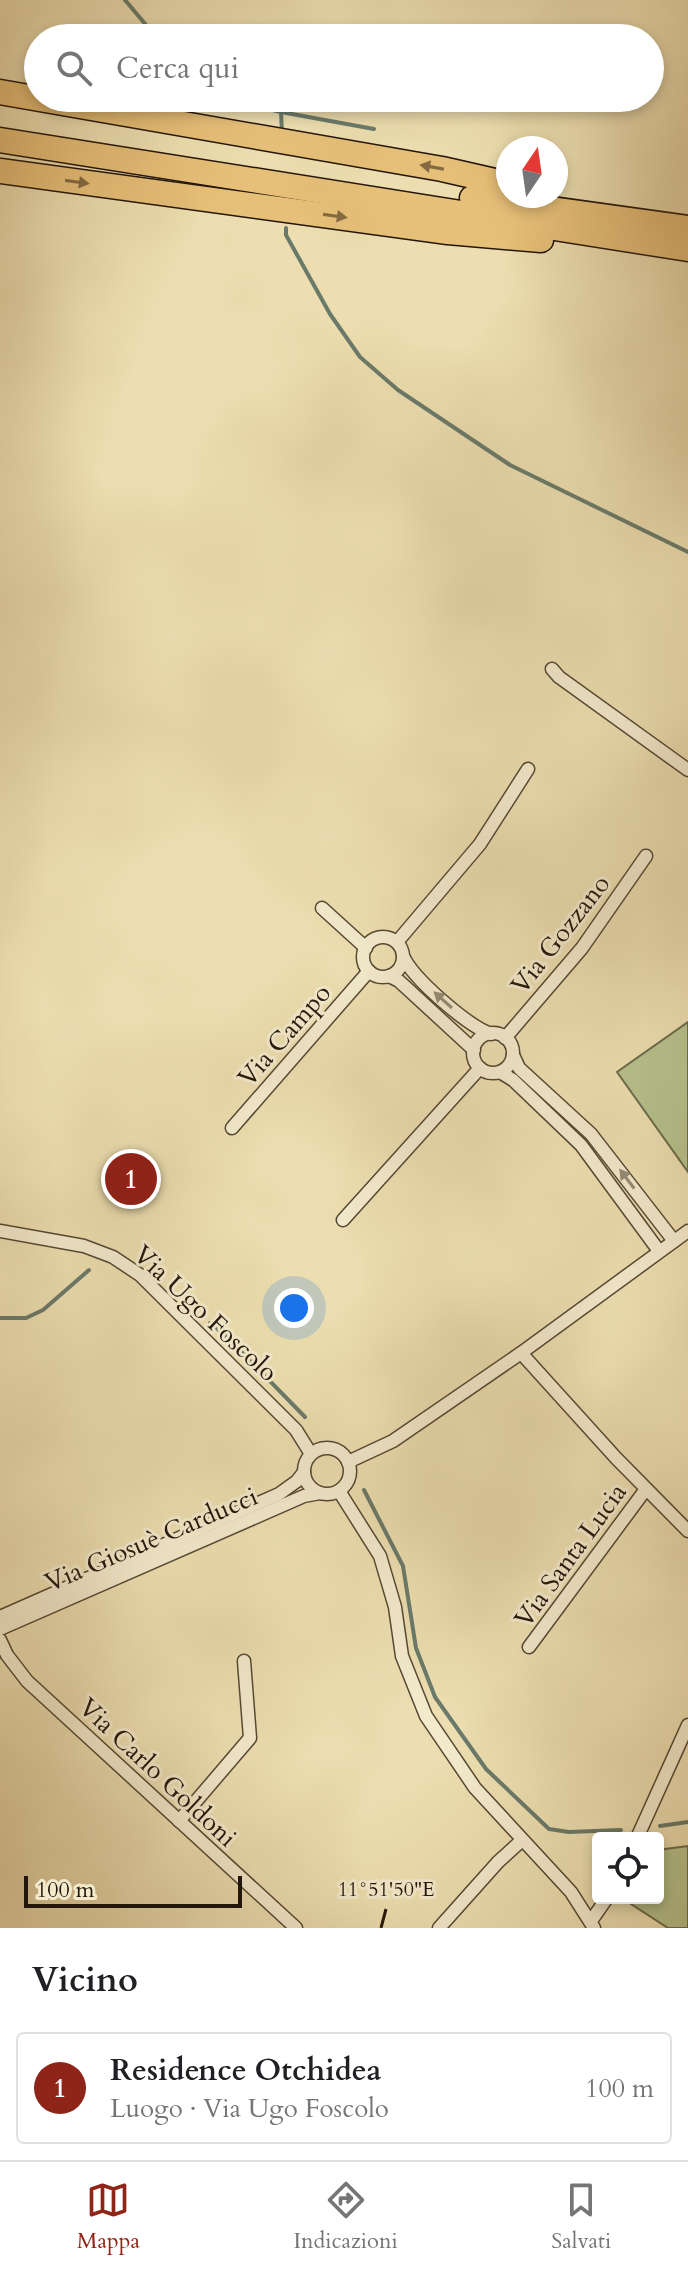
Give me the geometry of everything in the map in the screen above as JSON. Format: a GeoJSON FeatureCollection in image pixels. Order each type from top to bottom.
{"type":"FeatureCollection","features":[{"type":"Feature","properties":{"kind":"highway"},"geometry":{"type":"LineString","coordinates":[[0,92],[24,96]]}},
{"type":"Feature","properties":{"kind":"highway"},"geometry":{"type":"LineString","coordinates":[[115,112],[442,169],[496,181]]}},
{"type":"Feature","properties":{"kind":"highway"},"geometry":{"type":"LineString","coordinates":[[0,126],[688,228]]}},
{"type":"Feature","properties":{"kind":"highway"},"geometry":{"type":"LineString","coordinates":[[0,140],[688,251]]}},
{"type":"Feature","properties":{"kind":"highway"},"geometry":{"type":"LineString","coordinates":[[0,171],[448,232],[688,251]]}},
{"type":"Feature","properties":{"kind":"highway"},"geometry":{"type":"LineString","coordinates":[[568,198],[688,221]]}},
{"type":"Feature","properties":{"kind":"street"},"geometry":{"type":"LineString","coordinates":[[552,669],[688,770]]}},
{"type":"Feature","properties":{"kind":"street"},"geometry":{"type":"LineString","coordinates":[[397,942],[480,844],[528,769]]}},
{"type":"Feature","properties":{"kind":"street","name":"Via Gozzano"},"geometry":{"type":"LineString","coordinates":[[505,1038],[582,948],[646,856]]}},
{"type":"Feature","properties":{"kind":"street"},"geometry":{"type":"LineString","coordinates":[[322,908],[366,948]]}},
{"type":"Feature","properties":{"kind":"street"},"geometry":{"type":"LineString","coordinates":[[474,1050],[411,991],[389,976],[378,976],[369,971],[364,958],[366,948],[377,938],[397,942],[415,974],[474,1027],[505,1038],[510,1043],[519,1068],[591,1134],[674,1241]]}},
{"type":"Feature","properties":{"kind":"street"},"geometry":{"type":"LineString","coordinates":[[389,976],[399,968],[403,956]]}},
{"type":"Feature","properties":{"kind":"street","name":"Via Campo"},"geometry":{"type":"LineString","coordinates":[[232,1128],[369,971]]}},
{"type":"Feature","properties":{"kind":"street"},"geometry":{"type":"LineString","coordinates":[[491,1034],[478,1041],[474,1050],[480,1068],[489,1073],[500,1072],[509,1066],[513,1055]]}},
{"type":"Feature","properties":{"kind":"street"},"geometry":{"type":"LineString","coordinates":[[343,1220],[480,1068]]}},
{"type":"Feature","properties":{"kind":"street"},"geometry":{"type":"LineString","coordinates":[[500,1072],[513,1080],[581,1145],[659,1251]]}},
{"type":"Feature","properties":{"kind":"street","name":"Via Ugo Foscolo"},"geometry":{"type":"LineString","coordinates":[[0,1231],[84,1246],[113,1257],[140,1275],[296,1430],[311,1454]]}},
{"type":"Feature","properties":{"kind":"street"},"geometry":{"type":"LineString","coordinates":[[348,1462],[393,1441],[521,1353],[688,1231]]}},
{"type":"Feature","properties":{"kind":"street","name":"Via Santa Lucia"},"geometry":{"type":"LineString","coordinates":[[521,1353],[688,1531]]}},
{"type":"Feature","properties":{"kind":"street"},"geometry":{"type":"LineString","coordinates":[[331,1448],[348,1462],[349,1475],[339,1491],[320,1493],[308,1485],[304,1472],[311,1454],[317,1450],[331,1448]]}},
{"type":"Feature","properties":{"kind":"street","name":"Via Giosuè Carducci"},"geometry":{"type":"LineString","coordinates":[[0,1617],[279,1494],[304,1472]]}},
{"type":"Feature","properties":{"kind":"street","name":"Via Santa Lucia"},"geometry":{"type":"LineString","coordinates":[[529,1647],[646,1489]]}},
{"type":"Feature","properties":{"kind":"street"},"geometry":{"type":"LineString","coordinates":[[339,1491],[380,1556],[395,1607],[402,1656],[426,1716],[475,1788],[571,1892],[592,1924],[604,1904]]}},
{"type":"Feature","properties":{"kind":"street","name":"Via Giosuè Carducci"},"geometry":{"type":"LineString","coordinates":[[0,1629],[304,1496],[320,1493]]}},
{"type":"Feature","properties":{"kind":"street","name":"Via Carlo Goldoni"},"geometry":{"type":"LineString","coordinates":[[0,1640],[7,1655],[27,1681],[296,1928]]}},
{"type":"Feature","properties":{"kind":"street"},"geometry":{"type":"LineString","coordinates":[[179,1821],[250,1738],[244,1661]]}},
{"type":"Feature","properties":{"kind":"street"},"geometry":{"type":"LineString","coordinates":[[640,1832],[688,1725]]}},
{"type":"Feature","properties":{"kind":"street"},"geometry":{"type":"LineString","coordinates":[[439,1928],[521,1841]]}},
{"type":"Feature","properties":{"kind":"green space"},"geometry":{"type":"Polygon","coordinates":[[[688,1022],[688,1172],[617,1072],[688,1022]]]}},
{"type":"Feature","properties":{"kind":"green space"},"geometry":{"type":"Polygon","coordinates":[[[688,1846],[688,1928],[668,1928],[631,1904],[664,1904],[664,1849],[688,1846]]]}},
{"type":"Feature","properties":{"kind":"waterway"},"geometry":{"type":"LineString","coordinates":[[125,0],[145,24]]}},
{"type":"Feature","properties":{"kind":"waterway"},"geometry":{"type":"LineString","coordinates":[[281,112],[374,129]]}},
{"type":"Feature","properties":{"kind":"waterway"},"geometry":{"type":"LineString","coordinates":[[281,112],[282,133]]}},
{"type":"Feature","properties":{"kind":"waterway"},"geometry":{"type":"LineString","coordinates":[[286,228],[286,235],[330,314],[360,357],[398,390],[510,465],[688,552]]}},
{"type":"Feature","properties":{"kind":"waterway"},"geometry":{"type":"LineString","coordinates":[[0,1318],[26,1318],[43,1310],[89,1270]]}},
{"type":"Feature","properties":{"kind":"waterway"},"geometry":{"type":"LineString","coordinates":[[210,1323],[305,1417]]}},
{"type":"Feature","properties":{"kind":"waterway"},"geometry":{"type":"LineString","coordinates":[[364,1490],[403,1566],[416,1648],[435,1697],[486,1769],[549,1829],[569,1832],[621,1830]]}},
{"type":"Feature","properties":{"kind":"waterway"},"geometry":{"type":"LineString","coordinates":[[660,1826],[688,1822]]}},
{"type":"Feature","properties":{"kind":"place","name":"Residence Otchidea"},"geometry":{"type":"Point","coordinates":[131,1179]}}]}
